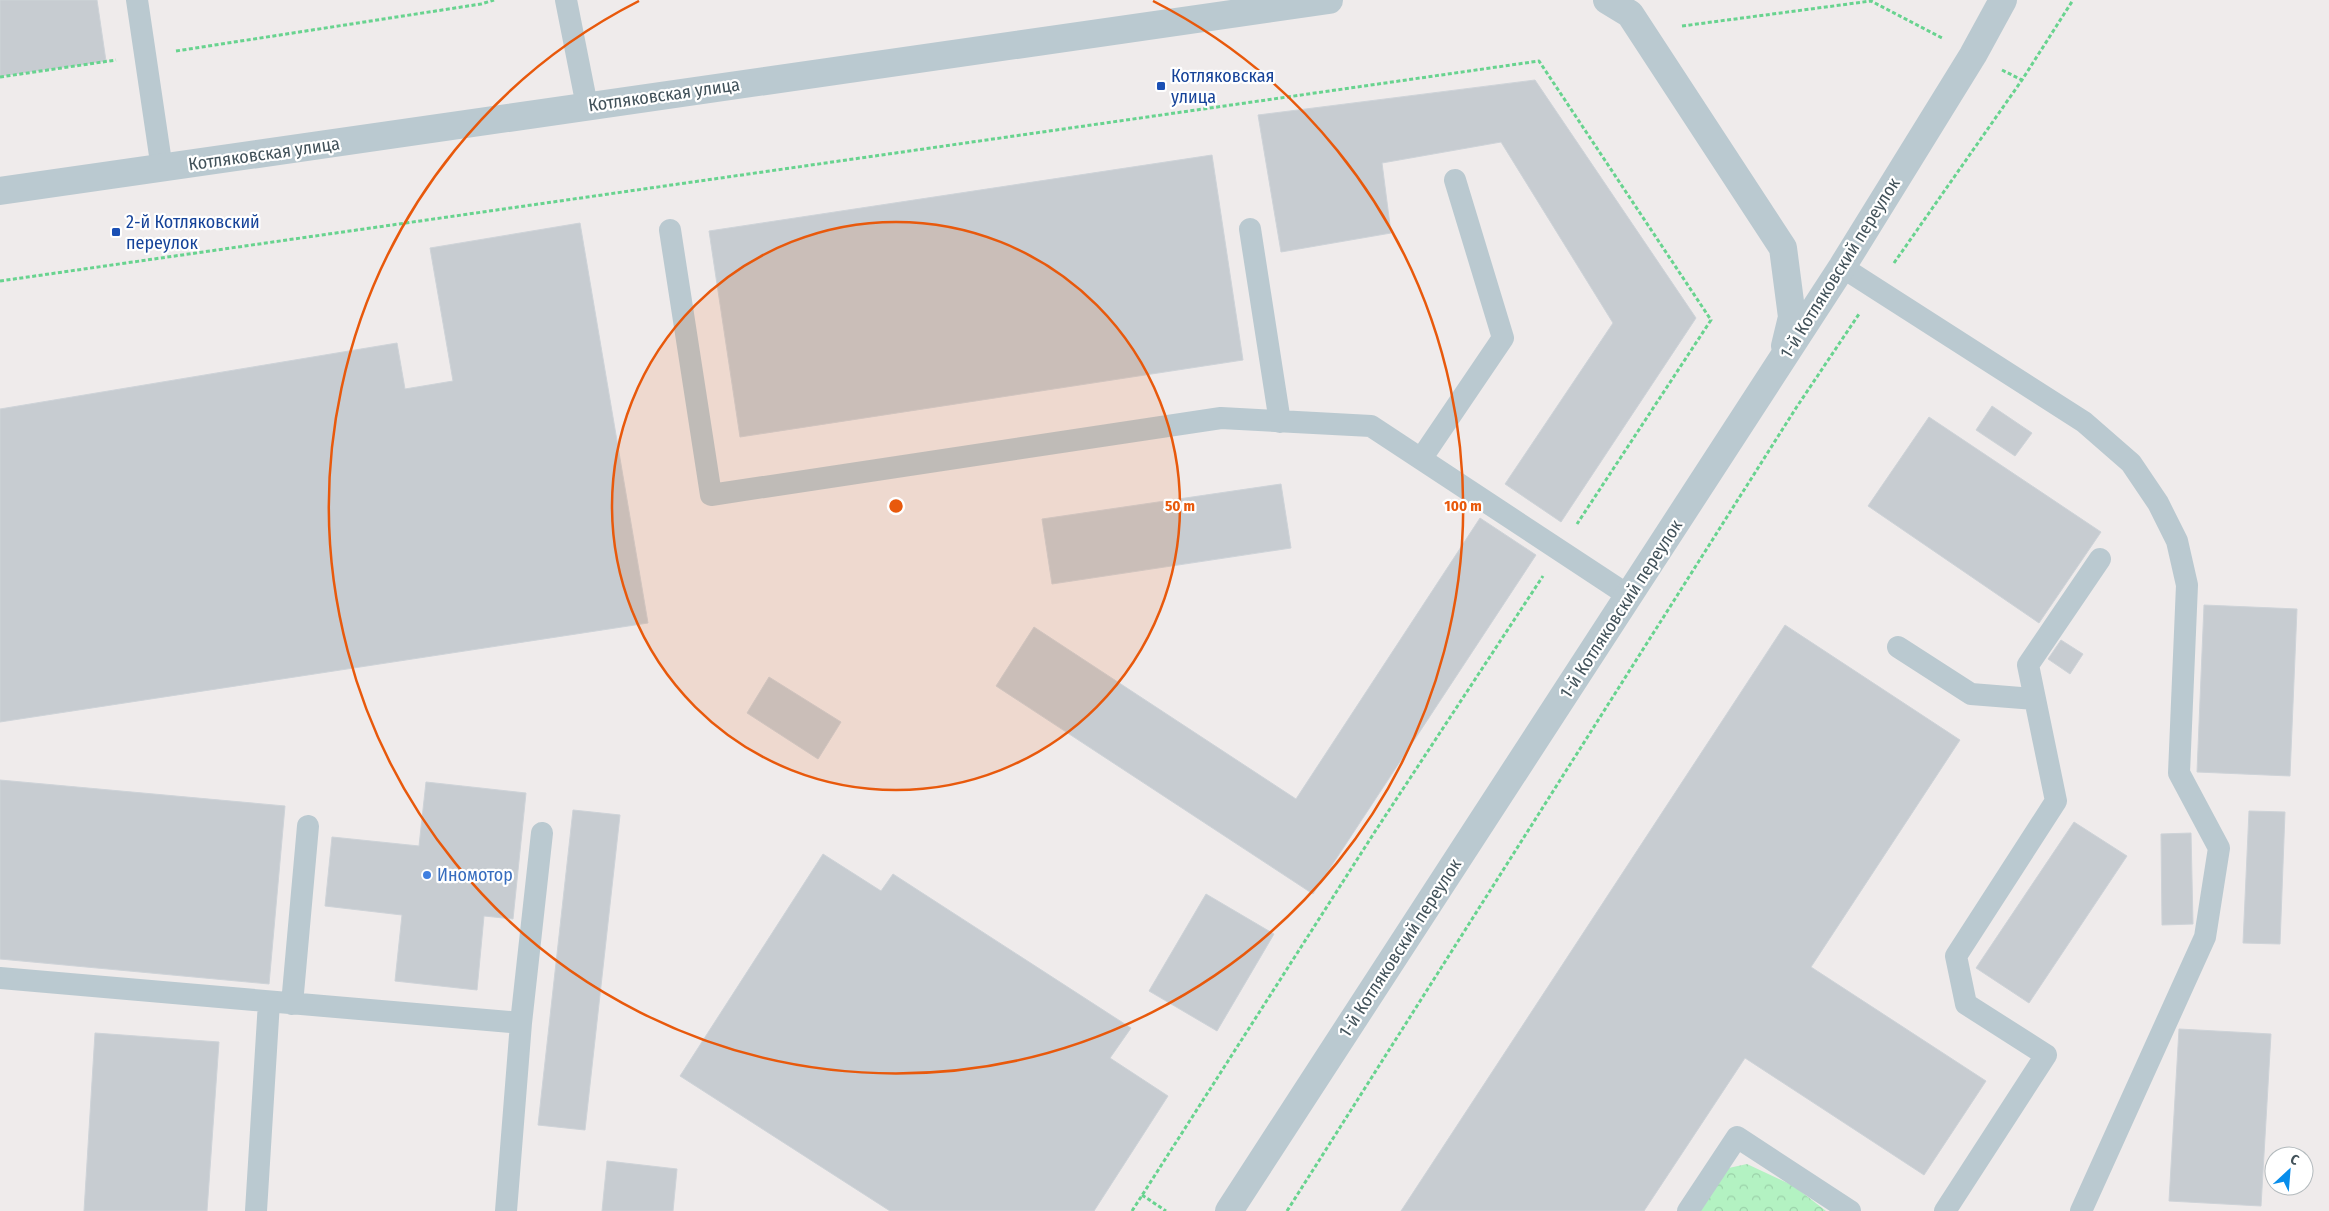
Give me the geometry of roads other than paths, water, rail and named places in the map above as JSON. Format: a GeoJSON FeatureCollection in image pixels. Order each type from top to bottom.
{"type":"FeatureCollection","features":[{"type":"Feature","properties":{"kind":"street","name":"Котляковская улица"},"geometry":{"type":"LineString","coordinates":[[0,191],[1329,0]]}},
{"type":"Feature","properties":{"kind":"street"},"geometry":{"type":"LineString","coordinates":[[1607,0],[1630,14],[1783,248],[1792,316],[1785,346],[1764,389]]}},
{"type":"Feature","properties":{"kind":"street","name":"1-й Котляковский переулок"},"geometry":{"type":"LineString","coordinates":[[1228,1211],[1764,389],[1973,55],[2003,0]]}},
{"type":"Feature","properties":{"kind":"lane"},"geometry":{"type":"LineString","coordinates":[[137,0],[162,169]]}},
{"type":"Feature","properties":{"kind":"lane"},"geometry":{"type":"LineString","coordinates":[[566,0],[588,106]]}},
{"type":"Feature","properties":{"kind":"lane"},"geometry":{"type":"LineString","coordinates":[[1421,459],[1503,338],[1454,180]]}},
{"type":"Feature","properties":{"kind":"lane"},"geometry":{"type":"LineString","coordinates":[[670,230],[711,496],[1221,418],[1371,426],[1629,596]]}},
{"type":"Feature","properties":{"kind":"lane"},"geometry":{"type":"LineString","coordinates":[[1250,230],[1280,422]]}},
{"type":"Feature","properties":{"kind":"lane"},"geometry":{"type":"LineString","coordinates":[[1842,267],[2084,422],[2130,463],[2158,503],[2177,541],[2187,585],[2179,773],[2218,848],[2205,937],[2081,1211]]}},
{"type":"Feature","properties":{"kind":"lane"},"geometry":{"type":"LineString","coordinates":[[1945,1211],[2046,1056],[1966,1004],[1956,956],[2056,801],[2028,666],[2100,560]]}},
{"type":"Feature","properties":{"kind":"lane"},"geometry":{"type":"LineString","coordinates":[[1898,647],[1971,694],[2035,699]]}},
{"type":"Feature","properties":{"kind":"lane"},"geometry":{"type":"LineString","coordinates":[[292,1004],[308,826]]}},
{"type":"Feature","properties":{"kind":"lane"},"geometry":{"type":"LineString","coordinates":[[506,1211],[521,1023],[542,833]]}},
{"type":"Feature","properties":{"kind":"lane"},"geometry":{"type":"LineString","coordinates":[[0,978],[521,1023]]}},
{"type":"Feature","properties":{"kind":"lane"},"geometry":{"type":"LineString","coordinates":[[256,1211],[269,1002]]}},
{"type":"Feature","properties":{"kind":"lane"},"geometry":{"type":"LineString","coordinates":[[1688,1211],[1736,1137],[1850,1211]]}},
{"type":"Feature","properties":{"kind":"place","name":"Котляковская улица"},"geometry":{"type":"Point","coordinates":[1161,86]}},
{"type":"Feature","properties":{"kind":"place","name":"2-й Котляковский переулок"},"geometry":{"type":"Point","coordinates":[116,232]}},
{"type":"Feature","properties":{"kind":"place","name":"Иномотор"},"geometry":{"type":"Point","coordinates":[427,875]}}]}
